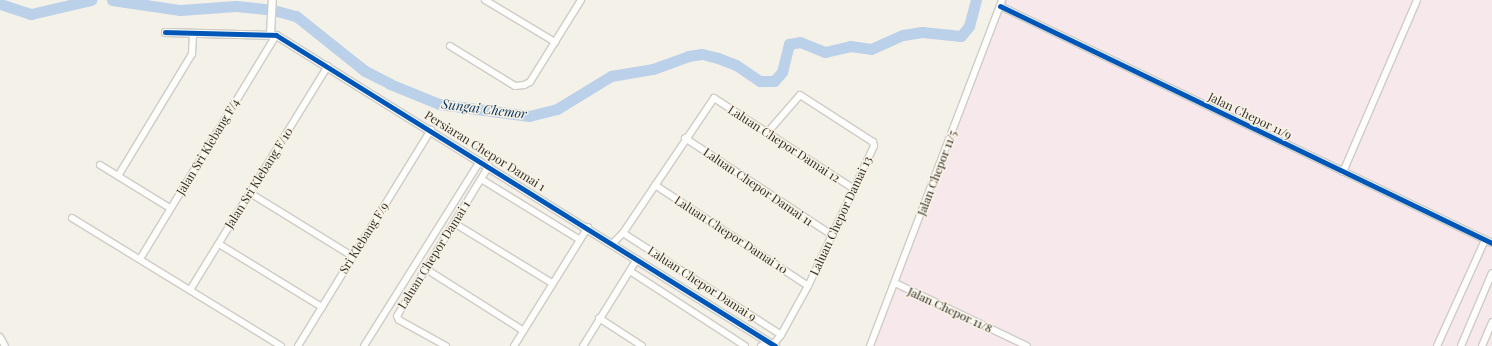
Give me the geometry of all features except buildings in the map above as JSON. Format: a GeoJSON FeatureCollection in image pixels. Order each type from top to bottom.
{"type":"FeatureCollection","features":[{"type":"Feature","properties":{"kind":"street"},"geometry":{"type":"LineString","coordinates":[[485,0],[554,42]]}},
{"type":"Feature","properties":{"kind":"street"},"geometry":{"type":"LineString","coordinates":[[450,46],[515,86],[530,82],[581,0]]}},
{"type":"Feature","properties":{"kind":"street"},"geometry":{"type":"LineString","coordinates":[[1343,172],[1417,0]]}},
{"type":"Feature","properties":{"kind":"street"},"geometry":{"type":"LineString","coordinates":[[165,32],[273,35],[271,22],[272,1]]}},
{"type":"Feature","properties":{"kind":"street","name":"Jalan Chepor 11/9"},"geometry":{"type":"LineString","coordinates":[[1001,3],[1343,172],[1492,243]]}},
{"type":"Feature","properties":{"kind":"street","name":"Jalan Chepor 11/5"},"geometry":{"type":"LineString","coordinates":[[870,346],[1001,3]]}},
{"type":"Feature","properties":{"kind":"street"},"geometry":{"type":"LineString","coordinates":[[118,176],[192,54],[193,33]]}},
{"type":"Feature","properties":{"kind":"street","name":"Persiaran Chepor Damai 1"},"geometry":{"type":"LineString","coordinates":[[273,35],[328,66],[588,227],[772,344]]}},
{"type":"Feature","properties":{"kind":"street","name":"Jalan Sri Klebang F/4"},"geometry":{"type":"LineString","coordinates":[[140,259],[273,35]]}},
{"type":"Feature","properties":{"kind":"street","name":"Jalan Sri Klebang F/10"},"geometry":{"type":"LineString","coordinates":[[190,290],[328,66]]}},
{"type":"Feature","properties":{"kind":"street","name":"Laluan Chepor Damai 13"},"geometry":{"type":"LineString","coordinates":[[767,133],[798,96],[803,96],[873,142],[874,146],[808,286],[781,335],[772,344]]}},
{"type":"Feature","properties":{"kind":"street","name":"Laluan Chepor Damai 12"},"geometry":{"type":"LineString","coordinates":[[685,138],[714,98],[854,189]]}},
{"type":"Feature","properties":{"kind":"street","name":"Sri Klebang F/9"},"geometry":{"type":"LineString","coordinates":[[298,346],[352,256],[431,130]]}},
{"type":"Feature","properties":{"kind":"street"},"geometry":{"type":"LineString","coordinates":[[613,243],[623,233],[685,138]]}},
{"type":"Feature","properties":{"kind":"street","name":"Laluan Chepor Damai 11"},"geometry":{"type":"LineString","coordinates":[[685,138],[832,235]]}},
{"type":"Feature","properties":{"kind":"street"},"geometry":{"type":"LineString","coordinates":[[364,346],[480,161]]}},
{"type":"Feature","properties":{"kind":"street"},"geometry":{"type":"LineString","coordinates":[[100,165],[170,208]]}},
{"type":"Feature","properties":{"kind":"street","name":"Laluan Chepor Damai 1"},"geometry":{"type":"LineString","coordinates":[[446,346],[399,320],[397,316],[489,166]]}},
{"type":"Feature","properties":{"kind":"street"},"geometry":{"type":"LineString","coordinates":[[481,179],[580,240]]}},
{"type":"Feature","properties":{"kind":"street","name":"Laluan Chepor Damai 10"},"geometry":{"type":"LineString","coordinates":[[655,185],[808,286]]}},
{"type":"Feature","properties":{"kind":"street"},"geometry":{"type":"LineString","coordinates":[[250,193],[352,256]]}},
{"type":"Feature","properties":{"kind":"street"},"geometry":{"type":"LineString","coordinates":[[72,218],[281,346]]}},
{"type":"Feature","properties":{"kind":"street"},"geometry":{"type":"LineString","coordinates":[[454,223],[552,283]]}},
{"type":"Feature","properties":{"kind":"street"},"geometry":{"type":"LineString","coordinates":[[514,346],[522,330],[588,227]]}},
{"type":"Feature","properties":{"kind":"street","name":"Laluan Chepor Damai 9"},"geometry":{"type":"LineString","coordinates":[[623,233],[781,335]]}},
{"type":"Feature","properties":{"kind":"street"},"geometry":{"type":"LineString","coordinates":[[1437,346],[1485,240]]}},
{"type":"Feature","properties":{"kind":"street"},"geometry":{"type":"LineString","coordinates":[[219,244],[322,307]]}},
{"type":"Feature","properties":{"kind":"street"},"geometry":{"type":"LineString","coordinates":[[583,346],[637,259]]}},
{"type":"Feature","properties":{"kind":"street"},"geometry":{"type":"LineString","coordinates":[[426,269],[522,330]]}},
{"type":"Feature","properties":{"kind":"street"},"geometry":{"type":"LineString","coordinates":[[630,271],[745,346]]}},
{"type":"Feature","properties":{"kind":"street"},"geometry":{"type":"LineString","coordinates":[[1461,346],[1492,273]]}},
{"type":"Feature","properties":{"kind":"street","name":"Jalan Chepor 11/8"},"geometry":{"type":"LineString","coordinates":[[895,283],[1027,346]]}},
{"type":"Feature","properties":{"kind":"street"},"geometry":{"type":"LineString","coordinates":[[599,318],[642,346]]}},
{"type":"Feature","properties":{"kind":"street"},"geometry":{"type":"LineString","coordinates":[[1482,346],[1492,322]]}},
{"type":"Feature","properties":{"kind":"street"},"geometry":{"type":"LineString","coordinates":[[0,337],[5,346]]}},
{"type":"Feature","properties":{"kind":"street"},"geometry":{"type":"LineString","coordinates":[[432,346],[436,340]]}},
{"type":"Feature","properties":{"kind":"street"},"geometry":{"type":"LineString","coordinates":[[761,346],[772,344]]}},
{"type":"Feature","properties":{"kind":"shaded area"},"geometry":{"type":"Polygon","coordinates":[[[1002,0],[1492,0],[1492,346],[870,346],[1002,0]]]}},
{"type":"Feature","properties":{"kind":"waterway","name":"Sungai Chemor"},"geometry":{"type":"LineString","coordinates":[[0,4],[31,14],[91,0]]}},
{"type":"Feature","properties":{"kind":"waterway","name":"Sungai Chemor"},"geometry":{"type":"LineString","coordinates":[[112,0],[180,10],[236,6],[273,10],[296,16],[365,71],[390,84],[439,104],[529,116],[557,109],[611,76],[653,69],[688,56],[702,54],[718,58],[736,65],[760,81],[774,81],[782,72],[789,44],[800,42],[825,52],[850,46],[871,49],[903,35],[922,32],[961,36],[969,26],[976,0]]}},
{"type":"Feature","properties":{"kind":"cycle path"},"geometry":{"type":"LineString","coordinates":[[1000,6],[1492,243]]}},
{"type":"Feature","properties":{"kind":"cycle path"},"geometry":{"type":"LineString","coordinates":[[165,32],[276,35],[775,346]]}}]}
